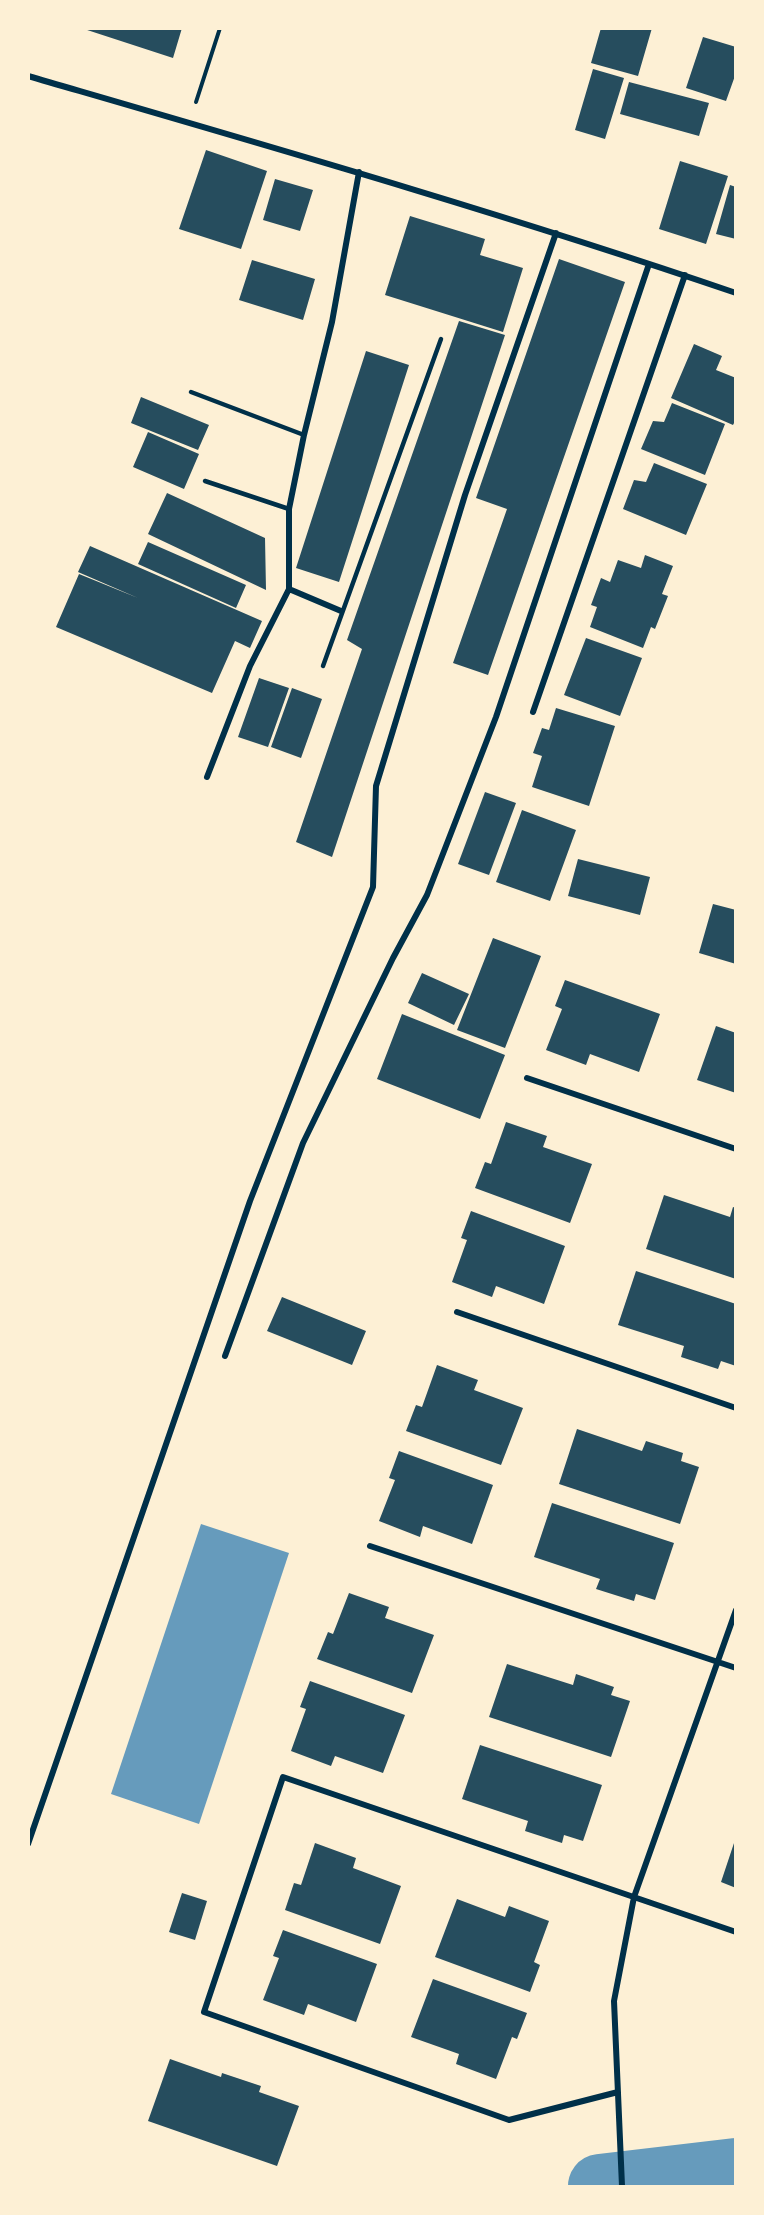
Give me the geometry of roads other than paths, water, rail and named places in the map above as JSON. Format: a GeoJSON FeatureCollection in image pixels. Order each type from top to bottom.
{"type":"FeatureCollection","features":[{"type":"Feature","properties":{"kind":"street"},"geometry":{"type":"LineString","coordinates":[[28,76],[359,172],[556,233],[735,293]]}},
{"type":"Feature","properties":{"kind":"street"},"geometry":{"type":"LineString","coordinates":[[207,777],[250,666],[289,589],[289,509],[304,435],[332,322],[359,172]]}},
{"type":"Feature","properties":{"kind":"street"},"geometry":{"type":"LineString","coordinates":[[28,1844],[250,1201],[373,887],[376,786],[465,495],[556,233]]}},
{"type":"Feature","properties":{"kind":"street"},"geometry":{"type":"LineString","coordinates":[[225,1356],[303,1143],[432,884],[496,717],[650,264]]}},
{"type":"Feature","properties":{"kind":"street"},"geometry":{"type":"LineString","coordinates":[[533,712],[685,275]]}},
{"type":"Feature","properties":{"kind":"street"},"geometry":{"type":"LineString","coordinates":[[289,589],[341,611]]}},
{"type":"Feature","properties":{"kind":"street"},"geometry":{"type":"LineString","coordinates":[[527,1078],[735,1149]]}},
{"type":"Feature","properties":{"kind":"street"},"geometry":{"type":"LineString","coordinates":[[457,1312],[735,1408]]}},
{"type":"Feature","properties":{"kind":"street"},"geometry":{"type":"LineString","coordinates":[[370,1546],[735,1668]]}},
{"type":"Feature","properties":{"kind":"street"},"geometry":{"type":"LineString","coordinates":[[622,2187],[614,2001],[634,1897],[735,1610]]}},
{"type":"Feature","properties":{"kind":"street"},"geometry":{"type":"LineString","coordinates":[[618,2092],[509,2120],[204,2012],[283,1777],[735,1932]]}},
{"type":"Feature","properties":{"kind":"lane"},"geometry":{"type":"LineString","coordinates":[[323,666],[441,339]]}},
{"type":"Feature","properties":{"kind":"lane"},"geometry":{"type":"LineString","coordinates":[[191,392],[304,435]]}},
{"type":"Feature","properties":{"kind":"lane"},"geometry":{"type":"LineString","coordinates":[[205,481],[289,509]]}},
{"type":"Feature","properties":{"kind":"water"},"geometry":{"type":"Polygon","coordinates":[[[201,1524],[289,1553],[199,1824],[111,1794],[201,1524]]]}},
{"type":"Feature","properties":{"kind":"waterway"},"geometry":{"type":"LineString","coordinates":[[600,2186],[736,2170]]}}]}
